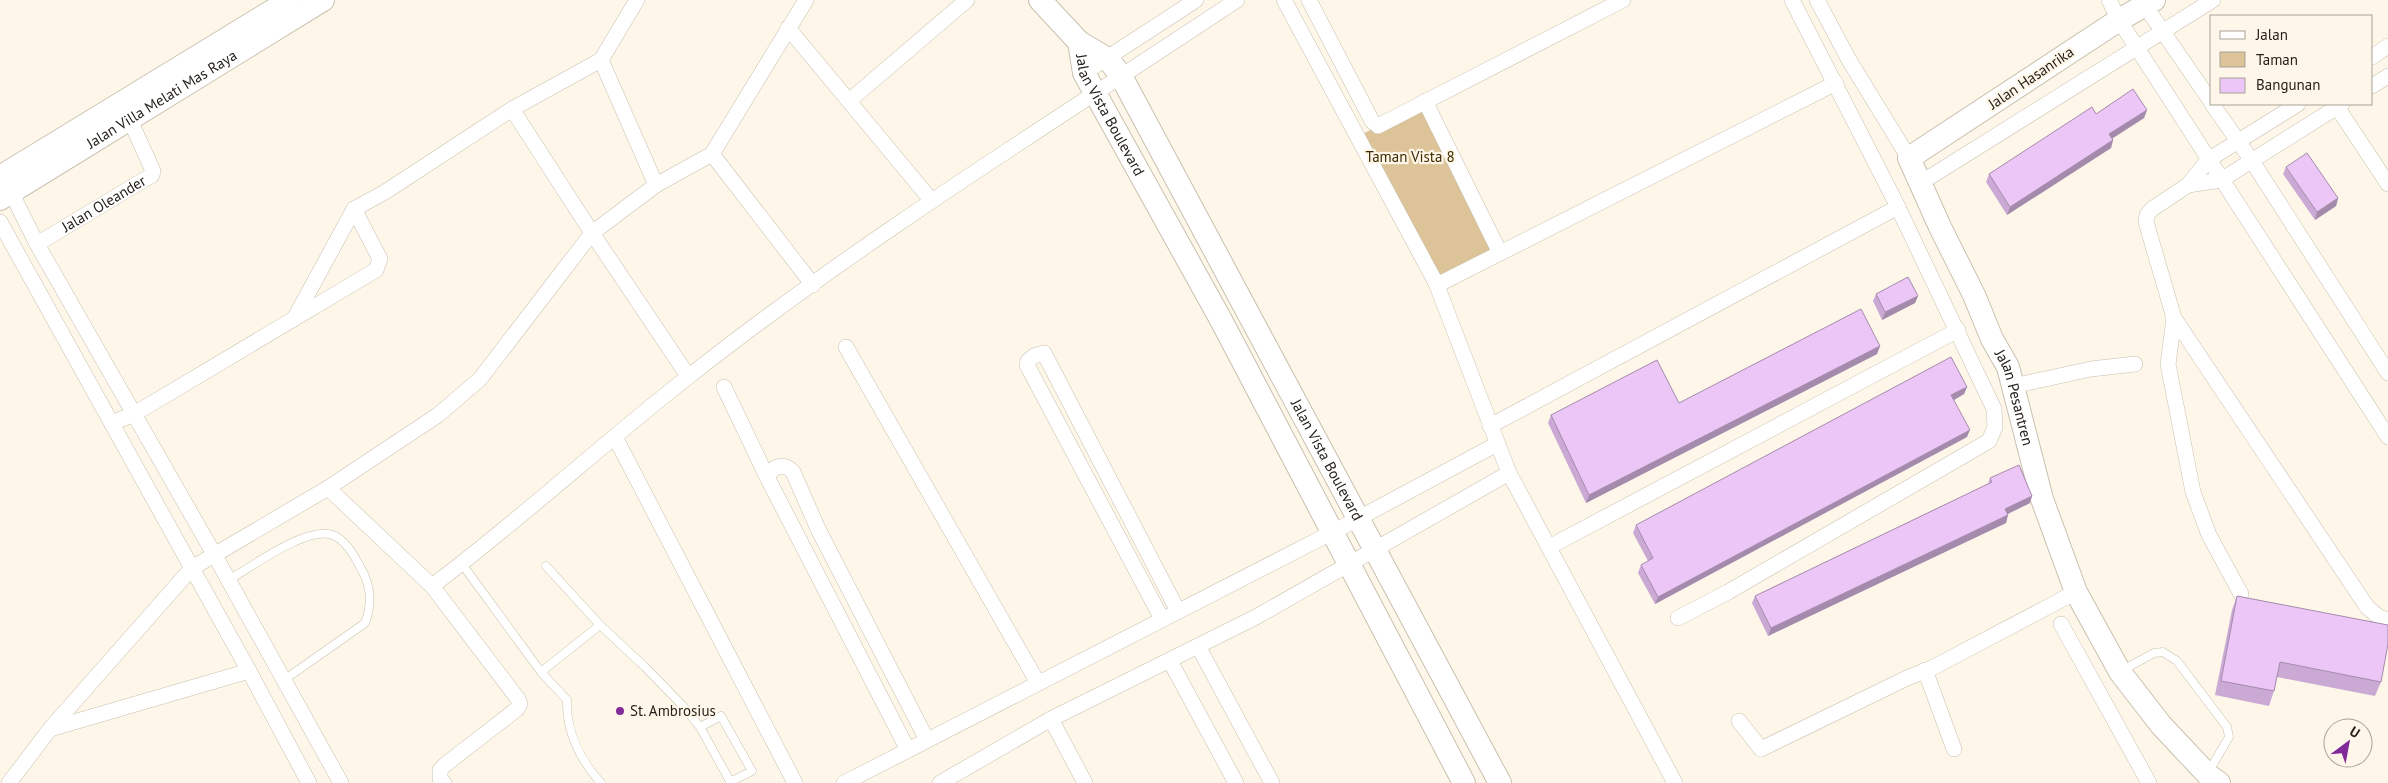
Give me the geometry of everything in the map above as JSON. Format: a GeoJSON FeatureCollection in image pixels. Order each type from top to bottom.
{"type":"FeatureCollection","features":[{"type":"Feature","properties":{"kind":"street","name":"Jalan Villa Melati Mas Raya"},"geometry":{"type":"LineString","coordinates":[[126,112],[290,0]]}},
{"type":"Feature","properties":{"kind":"street","name":"Jalan Villa Melati Mas Raya"},"geometry":{"type":"LineString","coordinates":[[4,186],[126,112],[322,0]]}},
{"type":"Feature","properties":{"kind":"street"},"geometry":{"type":"LineString","coordinates":[[294,319],[354,209],[385,192],[512,109],[601,60],[637,0]]}},
{"type":"Feature","properties":{"kind":"street"},"geometry":{"type":"LineString","coordinates":[[9,783],[50,729],[192,568],[275,521],[438,415],[480,378],[592,233],[656,186],[712,154],[806,0]]}},
{"type":"Feature","properties":{"kind":"street"},"geometry":{"type":"LineString","coordinates":[[848,100],[967,0]]}},
{"type":"Feature","properties":{"kind":"street"},"geometry":{"type":"LineString","coordinates":[[1040,0],[1079,42]]}},
{"type":"Feature","properties":{"kind":"street"},"geometry":{"type":"LineString","coordinates":[[1084,73],[1196,0]]}},
{"type":"Feature","properties":{"kind":"street"},"geometry":{"type":"LineString","coordinates":[[432,586],[462,564],[688,376],[813,285],[931,200],[1237,0]]}},
{"type":"Feature","properties":{"kind":"street"},"geometry":{"type":"LineString","coordinates":[[1284,0],[1436,283],[1509,473],[1675,783]]}},
{"type":"Feature","properties":{"kind":"street"},"geometry":{"type":"LineString","coordinates":[[1309,0],[1374,124],[1378,126],[1623,0]]}},
{"type":"Feature","properties":{"kind":"street"},"geometry":{"type":"LineString","coordinates":[[1678,618],[1728,592],[1989,442],[1994,427],[1994,409],[1958,330],[1836,83],[1792,0]]}},
{"type":"Feature","properties":{"kind":"street","name":"Jalan Pesantren"},"geometry":{"type":"LineString","coordinates":[[1817,0],[1850,60],[1909,158],[1940,227],[1974,295],[1992,339],[2008,368],[2042,499],[2076,592],[2120,672],[2161,725],[2213,779]]}},
{"type":"Feature","properties":{"kind":"street"},"geometry":{"type":"LineString","coordinates":[[1930,177],[2213,0]]}},
{"type":"Feature","properties":{"kind":"street"},"geometry":{"type":"LineString","coordinates":[[2147,2],[2161,31],[2210,101]]}},
{"type":"Feature","properties":{"kind":"street","name":"Jalan Hasanrika"},"geometry":{"type":"LineString","coordinates":[[1909,158],[2112,5],[2147,2]]}},
{"type":"Feature","properties":{"kind":"street"},"geometry":{"type":"LineString","coordinates":[[2112,5],[2208,160],[2388,437]]}},
{"type":"Feature","properties":{"kind":"street"},"geometry":{"type":"LineString","coordinates":[[788,28],[931,200]]}},
{"type":"Feature","properties":{"kind":"street","name":"Jalan Vista Boulevard"},"geometry":{"type":"LineString","coordinates":[[1079,42],[1108,59],[1122,76],[1374,551],[1500,783]]}},
{"type":"Feature","properties":{"kind":"street","name":"Jalan Vista Boulevard"},"geometry":{"type":"LineString","coordinates":[[1079,42],[1084,73],[1221,320],[1464,783]]}},
{"type":"Feature","properties":{"kind":"street"},"geometry":{"type":"LineString","coordinates":[[2373,56],[2388,46]]}},
{"type":"Feature","properties":{"kind":"street"},"geometry":{"type":"LineString","coordinates":[[601,60],[656,186]]}},
{"type":"Feature","properties":{"kind":"street"},"geometry":{"type":"LineString","coordinates":[[2373,85],[2388,76]]}},
{"type":"Feature","properties":{"kind":"street"},"geometry":{"type":"LineString","coordinates":[[1436,283],[1443,282],[1836,83]]}},
{"type":"Feature","properties":{"kind":"street"},"geometry":{"type":"LineString","coordinates":[[1425,101],[1500,252]]}},
{"type":"Feature","properties":{"kind":"street"},"geometry":{"type":"LineString","coordinates":[[2213,105],[2252,161],[2388,373]]}},
{"type":"Feature","properties":{"kind":"street"},"geometry":{"type":"LineString","coordinates":[[2296,105],[2208,160],[2188,185],[2152,209],[2146,222],[2174,318],[2367,607],[2379,617],[2388,620]]}},
{"type":"Feature","properties":{"kind":"street"},"geometry":{"type":"LineString","coordinates":[[2188,185],[2222,180],[2340,105],[2388,184]]}},
{"type":"Feature","properties":{"kind":"street"},"geometry":{"type":"LineString","coordinates":[[512,109],[688,376]]}},
{"type":"Feature","properties":{"kind":"street","name":"Jalan Oleander"},"geometry":{"type":"LineString","coordinates":[[37,244],[152,175],[153,171],[126,112]]}},
{"type":"Feature","properties":{"kind":"street"},"geometry":{"type":"LineString","coordinates":[[712,154],[813,285]]}},
{"type":"Feature","properties":{"kind":"street"},"geometry":{"type":"LineString","coordinates":[[4,186],[229,580],[341,783]]}},
{"type":"Feature","properties":{"kind":"street"},"geometry":{"type":"LineString","coordinates":[[1490,426],[1898,207]]}},
{"type":"Feature","properties":{"kind":"street"},"geometry":{"type":"LineString","coordinates":[[112,423],[134,414],[376,270],[380,264],[380,258],[354,209]]}},
{"type":"Feature","properties":{"kind":"street"},"geometry":{"type":"LineString","coordinates":[[0,222],[309,783]]}},
{"type":"Feature","properties":{"kind":"street"},"geometry":{"type":"LineString","coordinates":[[2174,318],[2168,364],[2193,492],[2209,535],[2241,594]]}},
{"type":"Feature","properties":{"kind":"street"},"geometry":{"type":"LineString","coordinates":[[1549,547],[1958,330]]}},
{"type":"Feature","properties":{"kind":"street"},"geometry":{"type":"LineString","coordinates":[[846,347],[1038,683]]}},
{"type":"Feature","properties":{"kind":"street"},"geometry":{"type":"LineString","coordinates":[[1162,619],[1027,365],[1028,361],[1034,356],[1044,353],[1178,611]]}},
{"type":"Feature","properties":{"kind":"street"},"geometry":{"type":"LineString","coordinates":[[2013,386],[2091,369],[2135,364]]}},
{"type":"Feature","properties":{"kind":"street"},"geometry":{"type":"LineString","coordinates":[[724,387],[908,750]]}},
{"type":"Feature","properties":{"kind":"street"},"geometry":{"type":"LineString","coordinates":[[615,437],[795,783]]}},
{"type":"Feature","properties":{"kind":"street"},"geometry":{"type":"LineString","coordinates":[[844,783],[1333,532],[1497,444]]}},
{"type":"Feature","properties":{"kind":"street"},"geometry":{"type":"LineString","coordinates":[[768,477],[771,470],[781,466],[789,468],[792,472],[818,528],[927,740]]}},
{"type":"Feature","properties":{"kind":"street"},"geometry":{"type":"LineString","coordinates":[[949,781],[1051,719],[1170,661],[1350,565],[1509,473]]}},
{"type":"Feature","properties":{"kind":"street"},"geometry":{"type":"LineString","coordinates":[[328,488],[432,586],[520,704],[517,709],[440,770],[440,779],[444,783]]}},
{"type":"Feature","properties":{"kind":"street"},"geometry":{"type":"LineString","coordinates":[[1739,721],[1760,749],[1999,634],[2076,592]]}},
{"type":"Feature","properties":{"kind":"street"},"geometry":{"type":"LineString","coordinates":[[2061,624],[2150,783]]}},
{"type":"Feature","properties":{"kind":"street"},"geometry":{"type":"LineString","coordinates":[[1198,646],[1272,783]]}},
{"type":"Feature","properties":{"kind":"street"},"geometry":{"type":"LineString","coordinates":[[1170,661],[1236,783]]}},
{"type":"Feature","properties":{"kind":"street"},"geometry":{"type":"LineString","coordinates":[[1925,670],[1954,749]]}},
{"type":"Feature","properties":{"kind":"street"},"geometry":{"type":"LineString","coordinates":[[50,729],[249,671]]}},
{"type":"Feature","properties":{"kind":"street"},"geometry":{"type":"LineString","coordinates":[[1051,719],[1085,783]]}},
{"type":"Feature","properties":{"kind":"lane"},"geometry":{"type":"LineString","coordinates":[[229,580],[284,547],[313,534],[325,533],[335,536],[347,547],[360,565],[368,584],[370,597],[369,611],[365,623],[284,680]]}},
{"type":"Feature","properties":{"kind":"lane"},"geometry":{"type":"LineString","coordinates":[[462,564],[541,672],[567,700],[566,718],[576,745],[588,769],[601,783]]}},
{"type":"Feature","properties":{"kind":"lane"},"geometry":{"type":"LineString","coordinates":[[546,566],[600,625],[683,706],[700,727],[730,782],[752,770],[720,716],[700,727]]}},
{"type":"Feature","properties":{"kind":"lane"},"geometry":{"type":"LineString","coordinates":[[541,672],[600,625]]}},
{"type":"Feature","properties":{"kind":"lane"},"geometry":{"type":"LineString","coordinates":[[2120,672],[2154,654],[2162,652],[2177,661],[2227,727],[2229,737],[2216,757],[2213,779]]}},
{"type":"Feature","properties":{"kind":"green space","name":"Taman Vista 8"},"geometry":{"type":"Polygon","coordinates":[[[1425,101],[1500,253],[1436,283],[1357,137],[1425,101]]]}},
{"type":"Feature","properties":{"kind":"building"},"geometry":{"type":"Polygon","coordinates":[[[2133,89],[2147,110],[2109,134],[2113,140],[2010,207],[1989,174],[2092,107],[2096,114],[2133,89]]]}},
{"type":"Feature","properties":{"kind":"building"},"geometry":{"type":"Polygon","coordinates":[[[2307,153],[2338,198],[2317,212],[2286,167],[2307,153]]]}},
{"type":"Feature","properties":{"kind":"building"},"geometry":{"type":"Polygon","coordinates":[[[1908,277],[1918,296],[1885,312],[1876,294],[1908,277]]]}},
{"type":"Feature","properties":{"kind":"building"},"geometry":{"type":"Polygon","coordinates":[[[1861,309],[1880,346],[1589,495],[1551,415],[1657,360],[1679,403],[1861,309]]]}},
{"type":"Feature","properties":{"kind":"building"},"geometry":{"type":"Polygon","coordinates":[[[1951,357],[1967,387],[1951,395],[1970,430],[1658,597],[1641,565],[1653,558],[1636,525],[1951,357]]]}},
{"type":"Feature","properties":{"kind":"building"},"geometry":{"type":"Polygon","coordinates":[[[2019,465],[2032,496],[2005,509],[2008,515],[1771,628],[1755,596],[1992,482],[1990,478],[2019,465]]]}},
{"type":"Feature","properties":{"kind":"building"},"geometry":{"type":"Polygon","coordinates":[[[2237,596],[2388,625],[2388,644],[2381,682],[2280,662],[2274,691],[2221,681],[2237,596]]]}},
{"type":"Feature","properties":{"kind":"place","name":"St. Ambrosius"},"geometry":{"type":"Point","coordinates":[620,711]}}]}
